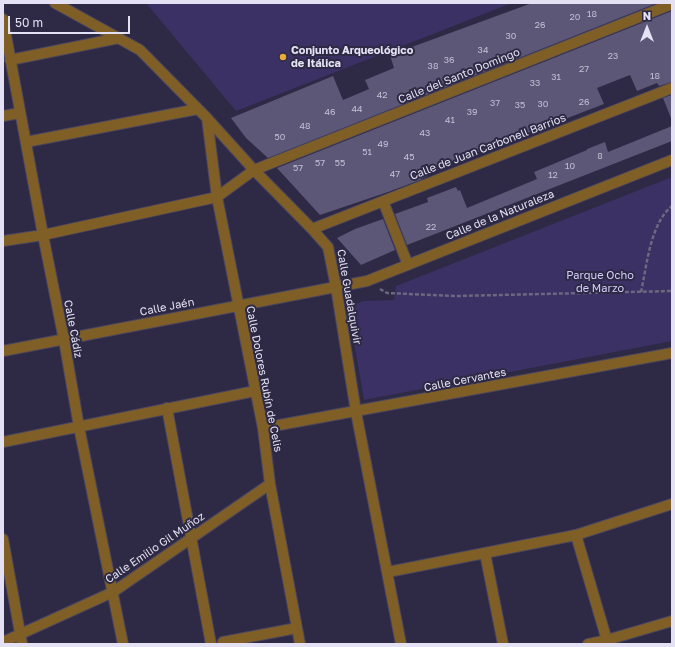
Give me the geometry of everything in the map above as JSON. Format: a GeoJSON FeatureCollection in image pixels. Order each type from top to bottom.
{"type":"FeatureCollection","features":[{"type":"Feature","properties":{"kind":"street","name":"Calle Guadalquivir"},"geometry":{"type":"LineString","coordinates":[[55,3],[140,50],[207,118],[254,170],[328,247],[356,412],[401,644]]}},
{"type":"Feature","properties":{"kind":"street","name":"Calle del Santo Domingo"},"geometry":{"type":"LineString","coordinates":[[217,197],[254,170],[672,4]]}},
{"type":"Feature","properties":{"kind":"street","name":"Calle Cádiz"},"geometry":{"type":"LineString","coordinates":[[3,19],[79,427],[123,644]]}},
{"type":"Feature","properties":{"kind":"street"},"geometry":{"type":"LineString","coordinates":[[10,60],[119,38]]}},
{"type":"Feature","properties":{"kind":"street","name":"Calle de Juan Carbonell Barrios"},"geometry":{"type":"LineString","coordinates":[[312,229],[672,88]]}},
{"type":"Feature","properties":{"kind":"street"},"geometry":{"type":"LineString","coordinates":[[26,142],[198,109]]}},
{"type":"Feature","properties":{"kind":"street"},"geometry":{"type":"LineString","coordinates":[[3,116],[20,113]]}},
{"type":"Feature","properties":{"kind":"street","name":"Calle Dolores Rubín de Celis"},"geometry":{"type":"LineString","coordinates":[[207,118],[217,197],[263,428],[270,484],[300,644]]}},
{"type":"Feature","properties":{"kind":"street","name":"Calle de la Naturaleza"},"geometry":{"type":"LineString","coordinates":[[336,287],[367,281],[672,160]]}},
{"type":"Feature","properties":{"kind":"street"},"geometry":{"type":"LineString","coordinates":[[3,241],[43,235],[217,197]]}},
{"type":"Feature","properties":{"kind":"street"},"geometry":{"type":"LineString","coordinates":[[383,201],[408,265]]}},
{"type":"Feature","properties":{"kind":"street","name":"Calle Jaén"},"geometry":{"type":"LineString","coordinates":[[3,351],[336,287]]}},
{"type":"Feature","properties":{"kind":"street","name":"Calle Cervantes"},"geometry":{"type":"LineString","coordinates":[[263,428],[672,353]]}},
{"type":"Feature","properties":{"kind":"street"},"geometry":{"type":"LineString","coordinates":[[3,442],[256,391]]}},
{"type":"Feature","properties":{"kind":"street"},"geometry":{"type":"LineString","coordinates":[[167,408],[211,644]]}},
{"type":"Feature","properties":{"kind":"street","name":"Calle Emilio Gil Muñoz"},"geometry":{"type":"LineString","coordinates":[[3,642],[21,639],[113,592],[270,484]]}},
{"type":"Feature","properties":{"kind":"street"},"geometry":{"type":"LineString","coordinates":[[388,572],[576,535],[672,504]]}},
{"type":"Feature","properties":{"kind":"street"},"geometry":{"type":"LineString","coordinates":[[576,535],[608,642]]}},
{"type":"Feature","properties":{"kind":"street"},"geometry":{"type":"LineString","coordinates":[[3,539],[21,639]]}},
{"type":"Feature","properties":{"kind":"street"},"geometry":{"type":"LineString","coordinates":[[485,553],[503,644]]}},
{"type":"Feature","properties":{"kind":"street"},"geometry":{"type":"LineString","coordinates":[[588,644],[608,642],[672,620]]}},
{"type":"Feature","properties":{"kind":"street"},"geometry":{"type":"LineString","coordinates":[[223,642],[297,628]]}},
{"type":"Feature","properties":{"kind":"path"},"geometry":{"type":"LineString","coordinates":[[641,292],[650,248],[656,228],[665,212],[672,206]]}},
{"type":"Feature","properties":{"kind":"path"},"geometry":{"type":"LineString","coordinates":[[367,281],[387,293],[456,296],[672,291]]}},
{"type":"Feature","properties":{"kind":"green space","name":"Conjunto Arqueológico de Itálica"},"geometry":{"type":"Polygon","coordinates":[[[146,3],[512,3],[236,111],[146,3]]]}},
{"type":"Feature","properties":{"kind":"green space","name":"Parque Ocho de Marzo"},"geometry":{"type":"Polygon","coordinates":[[[672,177],[672,341],[364,400],[348,307],[363,301],[394,300],[396,286],[672,177]]]}},
{"type":"Feature","properties":{"kind":"building"},"geometry":{"type":"Polygon","coordinates":[[[532,3],[657,3],[268,158],[246,138],[231,118],[333,76],[343,100],[369,89],[365,80],[394,68],[390,55],[532,3]]]}},
{"type":"Feature","properties":{"kind":"building"},"geometry":{"type":"Polygon","coordinates":[[[672,11],[672,82],[659,86],[657,83],[637,91],[630,75],[597,88],[604,104],[453,162],[420,180],[320,215],[277,168],[672,11]]]}},
{"type":"Feature","properties":{"kind":"building"},"geometry":{"type":"Polygon","coordinates":[[[672,95],[672,118],[671,118],[663,98],[672,95]]]}},
{"type":"Feature","properties":{"kind":"building"},"geometry":{"type":"Polygon","coordinates":[[[672,126],[672,141],[407,245],[395,214],[428,202],[427,198],[456,187],[458,191],[460,190],[467,208],[537,179],[534,172],[587,149],[605,142],[608,152],[672,126]]]}},
{"type":"Feature","properties":{"kind":"building"},"geometry":{"type":"Polygon","coordinates":[[[383,219],[395,250],[361,265],[337,238],[355,229],[383,219]]]}},
{"type":"Feature","properties":{"kind":"place","name":"Conjunto Arqueológico de Itálica"},"geometry":{"type":"Point","coordinates":[283,57]}}]}
